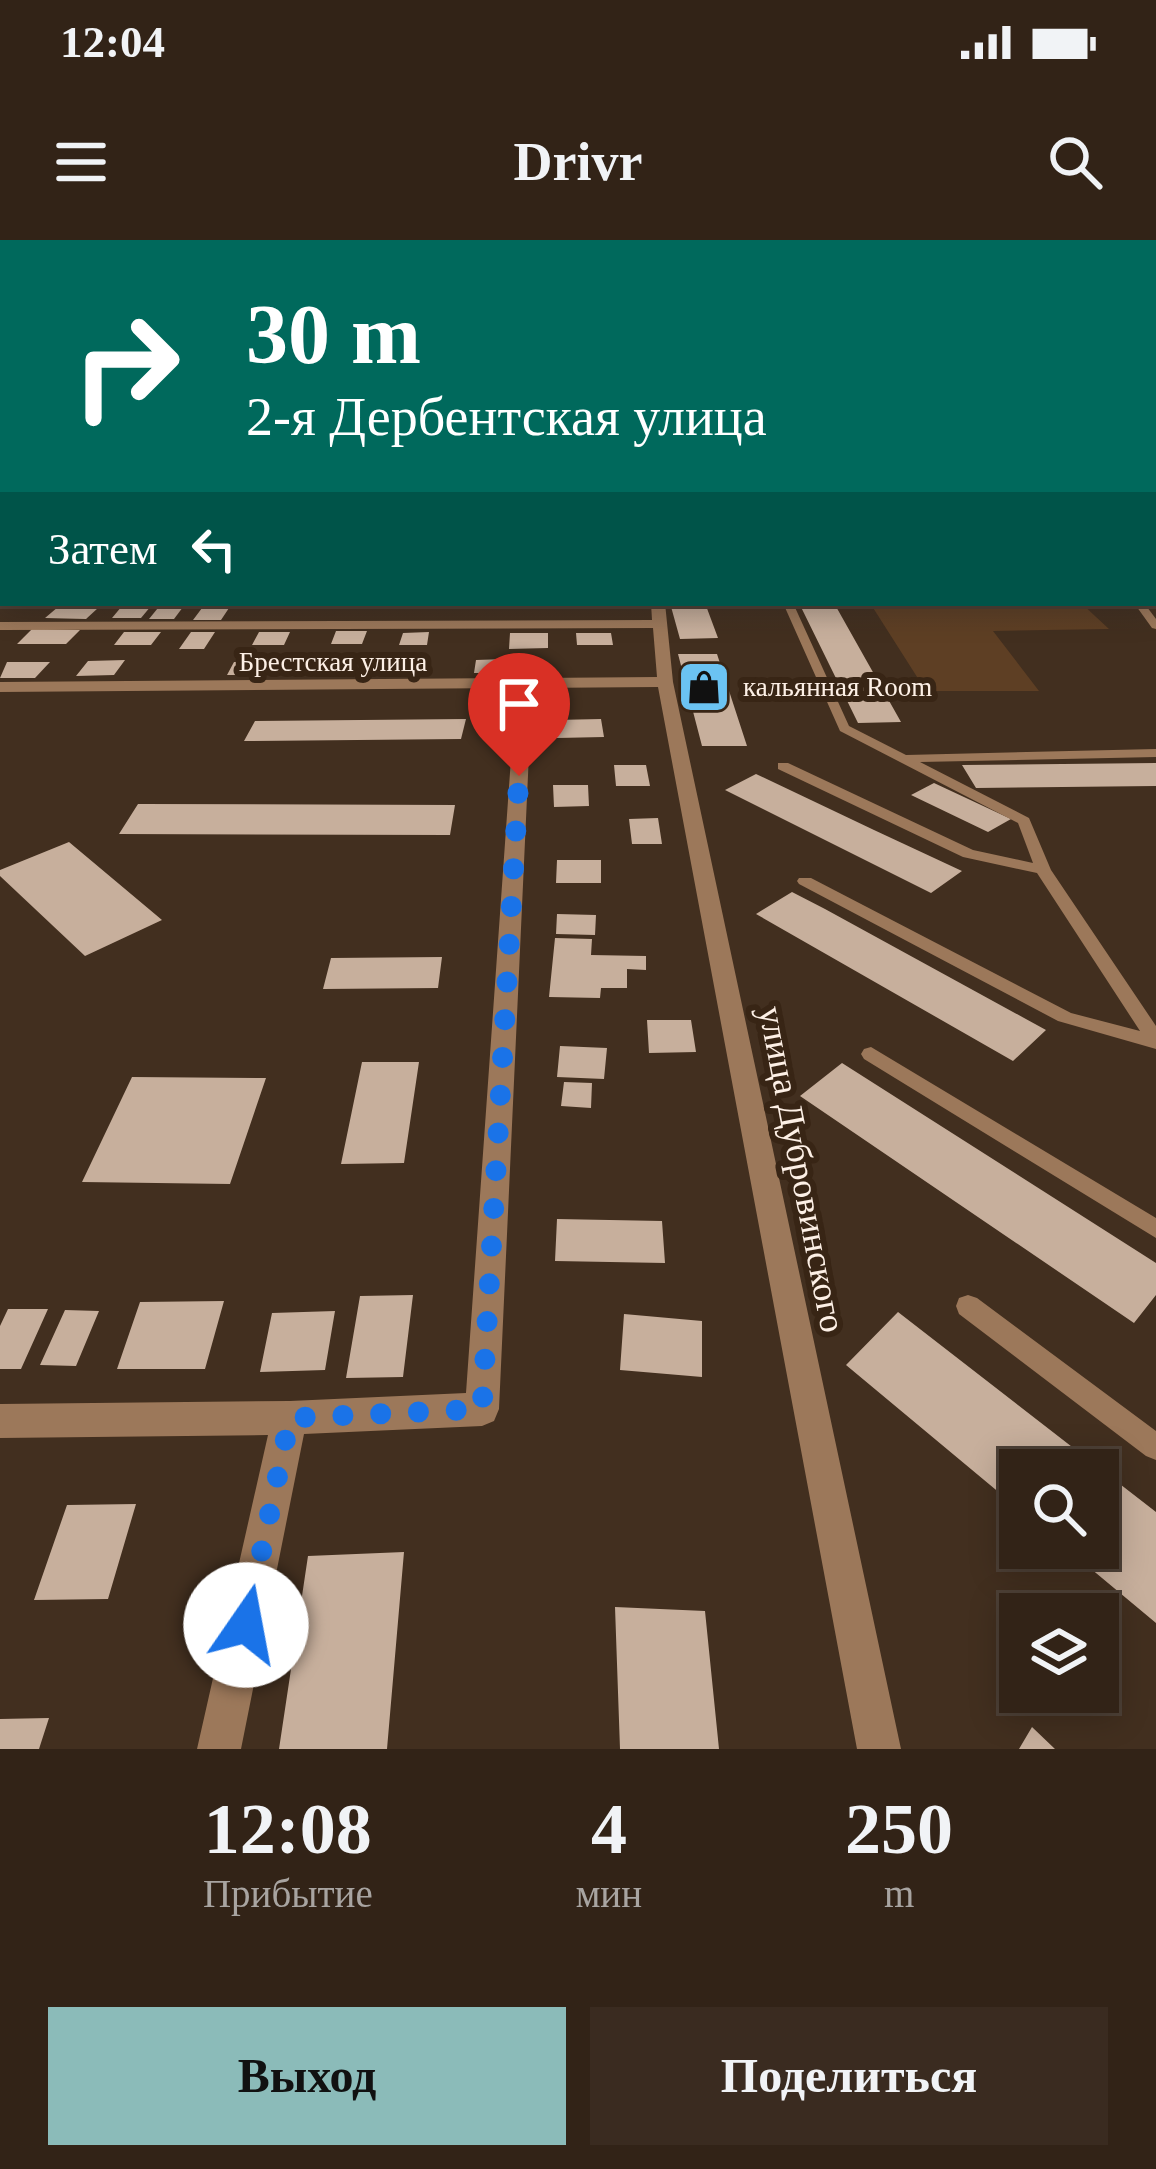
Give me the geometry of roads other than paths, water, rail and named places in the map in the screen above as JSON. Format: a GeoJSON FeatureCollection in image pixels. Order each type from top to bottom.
{"type":"FeatureCollection","features":[{"type":"Feature","properties":{"kind":"street"},"geometry":{"type":"LineString","coordinates":[[0,626],[660,613]]}},
{"type":"Feature","properties":{"kind":"street","name":"улица Дубровинского"},"geometry":{"type":"LineString","coordinates":[[660,613],[665,682],[879,1749]]}},
{"type":"Feature","properties":{"kind":"street","name":"Брестская улица"},"geometry":{"type":"LineString","coordinates":[[0,687],[665,682]]}},
{"type":"Feature","properties":{"kind":"street"},"geometry":{"type":"LineString","coordinates":[[0,1421],[290,1418],[482,1409],[524,685]]}},
{"type":"Feature","properties":{"kind":"street"},"geometry":{"type":"LineString","coordinates":[[219,1749],[290,1418]]}},
{"type":"Feature","properties":{"kind":"lane"},"geometry":{"type":"LineString","coordinates":[[789,606],[844,728],[1024,821],[1043,870],[1156,1042]]}},
{"type":"Feature","properties":{"kind":"lane"},"geometry":{"type":"LineString","coordinates":[[906,758],[1156,753]]}},
{"type":"Feature","properties":{"kind":"lane"},"geometry":{"type":"LineString","coordinates":[[783,766],[968,854],[1043,870]]}},
{"type":"Feature","properties":{"kind":"lane"},"geometry":{"type":"LineString","coordinates":[[805,881],[1065,1016],[1156,1042]]}},
{"type":"Feature","properties":{"kind":"lane"},"geometry":{"type":"LineString","coordinates":[[871,1054],[1156,1228]]}},
{"type":"Feature","properties":{"kind":"lane"},"geometry":{"type":"LineString","coordinates":[[968,1306],[1156,1447]]}},
{"type":"Feature","properties":{"kind":"place","name":"кальянная Room"},"geometry":{"type":"Point","coordinates":[704,687]}}]}
